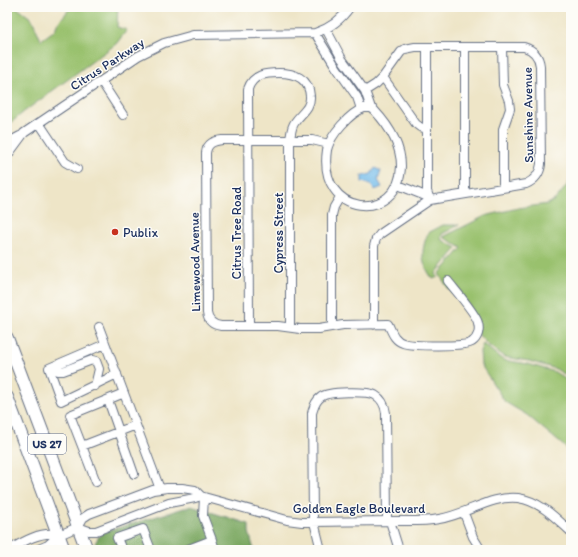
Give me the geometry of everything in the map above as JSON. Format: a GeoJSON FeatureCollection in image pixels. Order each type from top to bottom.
{"type":"FeatureCollection","features":[{"type":"Feature","properties":{"kind":"highway","name":"US 27"},"geometry":{"type":"LineString","coordinates":[[7,338],[87,550]]}},
{"type":"Feature","properties":{"kind":"highway","name":"US 27"},"geometry":{"type":"LineString","coordinates":[[7,397],[64,550]]}},
{"type":"Feature","properties":{"kind":"street","name":"Citrus Parkway"},"geometry":{"type":"LineString","coordinates":[[7,156],[24,133],[146,51],[164,43],[183,37],[203,34],[315,33],[326,29],[340,20],[350,7]]}},
{"type":"Feature","properties":{"kind":"street"},"geometry":{"type":"LineString","coordinates":[[326,29],[345,64],[364,92],[371,108],[394,136],[399,147],[401,166],[398,185],[390,196],[371,205],[350,203],[340,197],[332,187],[328,175],[327,156],[329,144],[340,127],[361,109],[371,108]]}},
{"type":"Feature","properties":{"kind":"street"},"geometry":{"type":"LineString","coordinates":[[315,33],[357,97],[361,109]]}},
{"type":"Feature","properties":{"kind":"street","name":"Sunshine Avenue"},"geometry":{"type":"LineString","coordinates":[[364,92],[383,77],[398,55],[405,49],[415,47],[524,47],[534,52],[539,59],[541,156],[539,172],[533,180],[526,184],[429,199],[380,234],[376,239],[374,246],[374,325]]}},
{"type":"Feature","properties":{"kind":"street"},"geometry":{"type":"LineString","coordinates":[[398,185],[429,199],[427,47]]}},
{"type":"Feature","properties":{"kind":"street"},"geometry":{"type":"LineString","coordinates":[[465,47],[465,194]]}},
{"type":"Feature","properties":{"kind":"street"},"geometry":{"type":"LineString","coordinates":[[502,47],[503,85],[509,101],[510,109],[503,129],[503,188]]}},
{"type":"Feature","properties":{"kind":"street"},"geometry":{"type":"LineString","coordinates":[[338,70],[345,64]]}},
{"type":"Feature","properties":{"kind":"street","name":"Cypress Street"},"geometry":{"type":"LineString","coordinates":[[248,140],[248,92],[249,85],[253,79],[260,75],[290,73],[298,76],[306,82],[309,91],[309,104],[295,122],[291,130],[290,140],[290,327]]}},
{"type":"Feature","properties":{"kind":"street"},"geometry":{"type":"LineString","coordinates":[[383,77],[416,124],[427,129]]}},
{"type":"Feature","properties":{"kind":"street"},"geometry":{"type":"LineString","coordinates":[[101,81],[123,115]]}},
{"type":"Feature","properties":{"kind":"street"},"geometry":{"type":"LineString","coordinates":[[39,123],[65,162],[77,169]]}},
{"type":"Feature","properties":{"kind":"street"},"geometry":{"type":"LineString","coordinates":[[7,144],[24,133]]}},
{"type":"Feature","properties":{"kind":"street","name":"Limewood Avenue"},"geometry":{"type":"LineString","coordinates":[[329,144],[312,140],[222,140],[210,143],[206,149],[207,316],[210,321],[218,325],[300,328],[388,324],[395,337],[402,343],[408,345],[464,345],[473,342],[478,334],[478,321],[448,281]]}},
{"type":"Feature","properties":{"kind":"street","name":"Citrus Tree Road"},"geometry":{"type":"LineString","coordinates":[[248,140],[249,326]]}},
{"type":"Feature","properties":{"kind":"street"},"geometry":{"type":"LineString","coordinates":[[332,327],[332,215],[334,207],[340,197]]}},
{"type":"Feature","properties":{"kind":"street"},"geometry":{"type":"LineString","coordinates":[[99,327],[160,489]]}},
{"type":"Feature","properties":{"kind":"street"},"geometry":{"type":"LineString","coordinates":[[105,344],[49,368],[61,401],[117,374]]}},
{"type":"Feature","properties":{"kind":"street"},"geometry":{"type":"LineString","coordinates":[[93,349],[96,357],[104,365],[105,370],[105,375],[98,384]]}},
{"type":"Feature","properties":{"kind":"street"},"geometry":{"type":"LineString","coordinates":[[52,367],[58,371],[63,371],[92,360],[96,361],[99,365],[98,384]]}},
{"type":"Feature","properties":{"kind":"street"},"geometry":{"type":"LineString","coordinates":[[96,482],[70,415],[124,393]]}},
{"type":"Feature","properties":{"kind":"street"},"geometry":{"type":"LineString","coordinates":[[321,550],[314,522],[312,413],[314,406],[320,397],[333,393],[368,393],[376,396],[384,403],[386,413],[388,521],[399,550]]}},
{"type":"Feature","properties":{"kind":"street"},"geometry":{"type":"LineString","coordinates":[[108,400],[134,474]]}},
{"type":"Feature","properties":{"kind":"street"},"geometry":{"type":"LineString","coordinates":[[82,446],[136,426]]}},
{"type":"Feature","properties":{"kind":"street","name":"Golden Eagle Boulevard"},"geometry":{"type":"LineString","coordinates":[[78,527],[83,518],[89,514],[147,492],[160,489],[191,489],[203,496],[287,520],[314,522],[434,520],[464,513],[496,500],[511,498],[531,501],[546,510],[571,532]]}},
{"type":"Feature","properties":{"kind":"street"},"geometry":{"type":"LineString","coordinates":[[36,550],[48,545],[59,535],[78,527],[89,531],[96,531],[169,503],[203,496],[203,516],[215,550]]}},
{"type":"Feature","properties":{"kind":"street"},"geometry":{"type":"LineString","coordinates":[[464,513],[473,537],[481,550]]}},
{"type":"Feature","properties":{"kind":"street"},"geometry":{"type":"LineString","coordinates":[[122,550],[117,538],[143,529],[151,550]]}},
{"type":"Feature","properties":{"kind":"street"},"geometry":{"type":"LineString","coordinates":[[8,550],[44,534],[51,533],[59,535]]}},
{"type":"Feature","properties":{"kind":"street"},"geometry":{"type":"LineString","coordinates":[[186,550],[212,540]]}},
{"type":"Feature","properties":{"kind":"green space"},"geometry":{"type":"Polygon","coordinates":[[[7,7],[16,7],[32,19],[41,40],[55,30],[57,24],[71,7],[118,7],[117,27],[127,30],[116,44],[7,126],[7,7]]]}},
{"type":"Feature","properties":{"kind":"green space"},"geometry":{"type":"Polygon","coordinates":[[[571,180],[571,379],[556,369],[529,361],[504,357],[488,345],[476,332],[470,313],[448,288],[439,274],[462,248],[443,237],[485,216],[518,208],[548,204],[556,199],[571,180]]]}},
{"type":"Feature","properties":{"kind":"green space"},"geometry":{"type":"Polygon","coordinates":[[[443,225],[459,225],[442,234],[441,238],[457,248],[437,272],[436,274],[438,277],[433,279],[424,262],[424,245],[428,233],[443,225]]]}},
{"type":"Feature","properties":{"kind":"green space"},"geometry":{"type":"Polygon","coordinates":[[[483,344],[503,360],[528,364],[555,372],[571,383],[571,452],[527,415],[505,402],[481,365],[480,351],[483,344]]]}},
{"type":"Feature","properties":{"kind":"green space"},"geometry":{"type":"Polygon","coordinates":[[[191,506],[249,524],[249,532],[254,550],[97,550],[95,543],[101,533],[191,506]]]}},
{"type":"Feature","properties":{"kind":"water"},"geometry":{"type":"Polygon","coordinates":[[[375,168],[381,171],[378,180],[382,187],[375,190],[371,184],[362,182],[362,176],[371,174],[375,168]]]}},
{"type":"Feature","properties":{"kind":"place","name":"Publix"},"geometry":{"type":"Point","coordinates":[115,232]}}]}
